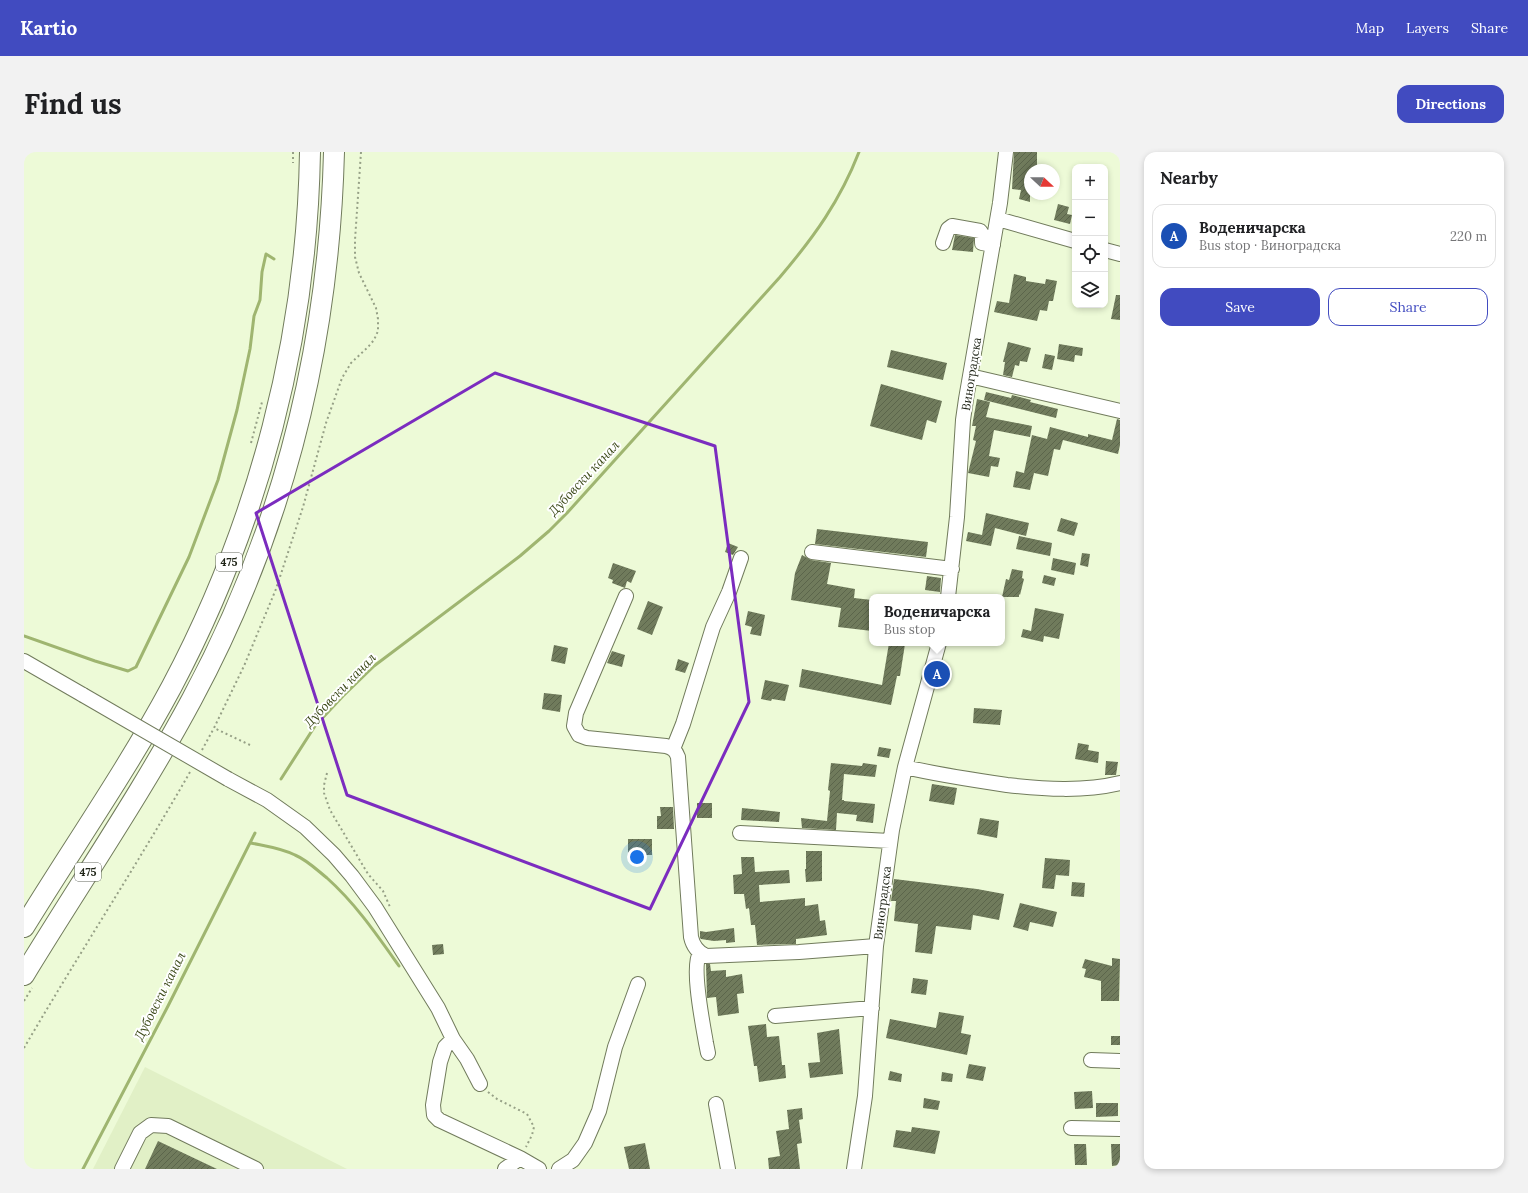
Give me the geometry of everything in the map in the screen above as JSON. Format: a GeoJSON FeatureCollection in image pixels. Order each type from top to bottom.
{"type":"FeatureCollection","features":[{"type":"Feature","properties":{"kind":"highway","name":"475"},"geometry":{"type":"LineString","coordinates":[[24,927],[128,764],[148,729],[198,634],[238,539],[256,488],[269,443],[290,350],[300,293],[305,244],[310,152]]}},
{"type":"Feature","properties":{"kind":"highway","name":"475"},"geometry":{"type":"LineString","coordinates":[[24,975],[61,914],[125,815],[170,740],[213,658],[261,548],[292,451],[315,348],[324,295],[329,247],[334,152]]}},
{"type":"Feature","properties":{"kind":"street","name":"Виноградска"},"geometry":{"type":"LineString","coordinates":[[948,594],[958,517],[963,420],[998,219],[1004,179],[1006,152]]}},
{"type":"Feature","properties":{"kind":"street"},"geometry":{"type":"LineString","coordinates":[[998,219],[1072,240]]}},
{"type":"Feature","properties":{"kind":"street"},"geometry":{"type":"LineString","coordinates":[[943,243],[948,230],[952,226],[980,231],[982,234],[982,243],[993,245]]}},
{"type":"Feature","properties":{"kind":"street"},"geometry":{"type":"LineString","coordinates":[[1108,251],[1120,254]]}},
{"type":"Feature","properties":{"kind":"street"},"geometry":{"type":"LineString","coordinates":[[970,376],[1120,411]]}},
{"type":"Feature","properties":{"kind":"street"},"geometry":{"type":"LineString","coordinates":[[812,552],[952,569]]}},
{"type":"Feature","properties":{"kind":"street"},"geometry":{"type":"LineString","coordinates":[[673,749],[683,724],[711,633],[729,592],[741,558]]}},
{"type":"Feature","properties":{"kind":"street"},"geometry":{"type":"LineString","coordinates":[[626,596],[576,713],[574,721],[576,731],[579,735],[587,738],[666,746],[673,749],[678,757],[693,945],[700,953],[706,956],[799,952],[876,946]]}},
{"type":"Feature","properties":{"kind":"street","name":"Виноградска"},"geometry":{"type":"LineString","coordinates":[[854,1169],[865,1096],[876,946],[890,841],[905,767],[938,646]]}},
{"type":"Feature","properties":{"kind":"street"},"geometry":{"type":"LineString","coordinates":[[24,661],[267,800],[305,827],[334,855],[375,907],[438,1008],[452,1040],[467,1059],[480,1084]]}},
{"type":"Feature","properties":{"kind":"street"},"geometry":{"type":"LineString","coordinates":[[905,767],[935,774],[1027,787],[1070,789],[1120,784]]}},
{"type":"Feature","properties":{"kind":"street"},"geometry":{"type":"LineString","coordinates":[[740,833],[890,841]]}},
{"type":"Feature","properties":{"kind":"street"},"geometry":{"type":"LineString","coordinates":[[700,953],[696,959],[696,975],[708,1053]]}},
{"type":"Feature","properties":{"kind":"street"},"geometry":{"type":"LineString","coordinates":[[559,1169],[573,1160],[585,1143],[599,1111],[615,1047],[638,984]]}},
{"type":"Feature","properties":{"kind":"street"},"geometry":{"type":"LineString","coordinates":[[775,1016],[872,1008]]}},
{"type":"Feature","properties":{"kind":"street"},"geometry":{"type":"LineString","coordinates":[[452,1040],[446,1047],[440,1062],[433,1105],[434,1115],[440,1120],[520,1158],[539,1169]]}},
{"type":"Feature","properties":{"kind":"street"},"geometry":{"type":"LineString","coordinates":[[1091,1060],[1120,1061]]}},
{"type":"Feature","properties":{"kind":"street"},"geometry":{"type":"LineString","coordinates":[[716,1104],[728,1169]]}},
{"type":"Feature","properties":{"kind":"street"},"geometry":{"type":"LineString","coordinates":[[122,1169],[140,1133],[151,1125],[168,1126],[256,1169]]}},
{"type":"Feature","properties":{"kind":"street"},"geometry":{"type":"LineString","coordinates":[[1071,1128],[1120,1129]]}},
{"type":"Feature","properties":{"kind":"street"},"geometry":{"type":"LineString","coordinates":[[505,1169],[520,1158]]}},
{"type":"Feature","properties":{"kind":"path"},"geometry":{"type":"LineString","coordinates":[[293,152],[293,167]]}},
{"type":"Feature","properties":{"kind":"path"},"geometry":{"type":"LineString","coordinates":[[200,754],[244,666],[276,589],[303,507],[326,423],[342,378],[351,363],[368,347],[378,331],[376,308],[359,273],[355,257],[361,152]]}},
{"type":"Feature","properties":{"kind":"path"},"geometry":{"type":"LineString","coordinates":[[250,446],[264,395]]}},
{"type":"Feature","properties":{"kind":"path"},"geometry":{"type":"LineString","coordinates":[[214,728],[250,745]]}},
{"type":"Feature","properties":{"kind":"path"},"geometry":{"type":"LineString","coordinates":[[24,1048],[193,766]]}},
{"type":"Feature","properties":{"kind":"path"},"geometry":{"type":"LineString","coordinates":[[327,773],[324,793],[330,810],[368,874],[383,890],[392,911]]}},
{"type":"Feature","properties":{"kind":"path"},"geometry":{"type":"LineString","coordinates":[[480,1084],[486,1091],[497,1099],[526,1114],[532,1122],[534,1126],[532,1135],[520,1158]]}},
{"type":"Feature","properties":{"kind":"highlighted area"},"geometry":{"type":"Polygon","coordinates":[[[495,373],[715,446],[749,702],[650,909],[347,795],[256,513],[495,373]]]}},
{"type":"Feature","properties":{"kind":"shaded area"},"geometry":{"type":"Polygon","coordinates":[[[145,1067],[347,1169],[93,1169],[145,1067]]]}},
{"type":"Feature","properties":{"kind":"building"},"geometry":{"type":"Polygon","coordinates":[[[1014,152],[1037,152],[1037,164],[1024,164],[1024,200],[1030,200],[1030,202],[1019,199],[1021,190],[1012,189],[1014,152]]]}},
{"type":"Feature","properties":{"kind":"building"},"geometry":{"type":"Polygon","coordinates":[[[1058,204],[1069,207],[1067,214],[1072,215],[1070,224],[1054,220],[1058,204]]]}},
{"type":"Feature","properties":{"kind":"building"},"geometry":{"type":"Polygon","coordinates":[[[955,235],[974,238],[973,252],[952,250],[955,235]]]}},
{"type":"Feature","properties":{"kind":"building"},"geometry":{"type":"Polygon","coordinates":[[[1014,274],[1026,277],[1026,281],[1045,284],[1046,279],[1057,281],[1053,301],[1049,301],[1047,311],[1040,310],[1037,321],[994,312],[997,301],[1009,303],[1014,274]]]}},
{"type":"Feature","properties":{"kind":"building"},"geometry":{"type":"Polygon","coordinates":[[[1116,295],[1120,295],[1120,320],[1111,319],[1116,295]]]}},
{"type":"Feature","properties":{"kind":"building"},"geometry":{"type":"Polygon","coordinates":[[[1008,342],[1031,348],[1027,362],[1020,361],[1019,366],[1015,365],[1012,377],[1003,375],[1005,362],[1003,362],[1008,342]]]}},
{"type":"Feature","properties":{"kind":"building"},"geometry":{"type":"Polygon","coordinates":[[[1059,344],[1083,348],[1082,356],[1075,355],[1074,362],[1057,359],[1059,344]]]}},
{"type":"Feature","properties":{"kind":"building"},"geometry":{"type":"Polygon","coordinates":[[[891,350],[947,363],[943,380],[887,367],[891,350]]]}},
{"type":"Feature","properties":{"kind":"building"},"geometry":{"type":"Polygon","coordinates":[[[1045,354],[1055,356],[1052,370],[1042,368],[1045,354]]]}},
{"type":"Feature","properties":{"kind":"building"},"geometry":{"type":"Polygon","coordinates":[[[881,384],[942,401],[936,423],[927,420],[922,440],[870,426],[881,384]]]}},
{"type":"Feature","properties":{"kind":"building"},"geometry":{"type":"Polygon","coordinates":[[[986,392],[1011,398],[1012,395],[1031,400],[1030,402],[1058,409],[1056,418],[984,400],[986,392]]]}},
{"type":"Feature","properties":{"kind":"building"},"geometry":{"type":"Polygon","coordinates":[[[977,399],[990,402],[986,417],[1032,426],[1030,437],[994,430],[989,456],[1000,458],[998,467],[991,466],[989,477],[968,473],[976,441],[973,440],[976,426],[972,426],[977,399]]]}},
{"type":"Feature","properties":{"kind":"building"},"geometry":{"type":"Polygon","coordinates":[[[1117,419],[1120,420],[1120,445],[1118,454],[1063,440],[1060,450],[1054,449],[1048,476],[1034,473],[1030,490],[1013,487],[1016,471],[1024,473],[1032,435],[1047,439],[1050,427],[1088,437],[1088,434],[1112,440],[1117,419]]]}},
{"type":"Feature","properties":{"kind":"building"},"geometry":{"type":"Polygon","coordinates":[[[986,513],[1029,523],[1026,536],[995,528],[991,546],[966,541],[968,532],[982,535],[986,513]]]}},
{"type":"Feature","properties":{"kind":"building"},"geometry":{"type":"Polygon","coordinates":[[[1061,518],[1078,523],[1074,536],[1057,531],[1061,518]]]}},
{"type":"Feature","properties":{"kind":"building"},"geometry":{"type":"Polygon","coordinates":[[[817,529],[928,542],[926,557],[815,544],[817,529]]]}},
{"type":"Feature","properties":{"kind":"building"},"geometry":{"type":"Polygon","coordinates":[[[1019,536],[1052,543],[1050,556],[1016,549],[1019,536]]]}},
{"type":"Feature","properties":{"kind":"building"},"geometry":{"type":"Polygon","coordinates":[[[728,543],[738,547],[733,555],[725,552],[728,543]]]}},
{"type":"Feature","properties":{"kind":"building"},"geometry":{"type":"Polygon","coordinates":[[[1082,553],[1090,554],[1088,567],[1080,565],[1082,553]]]}},
{"type":"Feature","properties":{"kind":"building"},"geometry":{"type":"Polygon","coordinates":[[[802,555],[811,560],[831,563],[827,584],[855,589],[854,598],[869,600],[869,631],[838,627],[841,608],[791,600],[795,573],[802,555]]]}},
{"type":"Feature","properties":{"kind":"building"},"geometry":{"type":"Polygon","coordinates":[[[1053,558],[1076,563],[1074,575],[1051,570],[1053,558]]]}},
{"type":"Feature","properties":{"kind":"building"},"geometry":{"type":"Polygon","coordinates":[[[613,563],[636,571],[631,583],[627,581],[625,588],[612,583],[613,580],[608,578],[613,563]]]}},
{"type":"Feature","properties":{"kind":"building"},"geometry":{"type":"Polygon","coordinates":[[[1012,569],[1023,571],[1022,578],[1024,579],[1019,597],[1005,597],[1005,594],[1003,594],[1006,579],[1009,580],[1012,569]]]}},
{"type":"Feature","properties":{"kind":"building"},"geometry":{"type":"Polygon","coordinates":[[[1044,575],[1056,578],[1054,586],[1042,583],[1044,575]]]}},
{"type":"Feature","properties":{"kind":"building"},"geometry":{"type":"Polygon","coordinates":[[[927,576],[941,578],[940,592],[925,590],[927,576]]]}},
{"type":"Feature","properties":{"kind":"building"},"geometry":{"type":"Polygon","coordinates":[[[648,601],[663,607],[652,635],[637,629],[648,601]]]}},
{"type":"Feature","properties":{"kind":"building"},"geometry":{"type":"Polygon","coordinates":[[[1035,608],[1064,614],[1059,639],[1044,636],[1043,642],[1021,637],[1023,629],[1031,631],[1035,608]]]}},
{"type":"Feature","properties":{"kind":"building"},"geometry":{"type":"Polygon","coordinates":[[[748,611],[765,615],[761,636],[750,634],[752,627],[745,625],[748,611]]]}},
{"type":"Feature","properties":{"kind":"building"},"geometry":{"type":"Polygon","coordinates":[[[554,645],[568,648],[565,664],[551,661],[554,645]]]}},
{"type":"Feature","properties":{"kind":"building"},"geometry":{"type":"Polygon","coordinates":[[[888,646],[905,646],[900,676],[897,676],[891,705],[799,687],[802,669],[882,685],[888,646]]]}},
{"type":"Feature","properties":{"kind":"building"},"geometry":{"type":"Polygon","coordinates":[[[612,651],[625,655],[622,667],[607,663],[612,651]]]}},
{"type":"Feature","properties":{"kind":"building"},"geometry":{"type":"Polygon","coordinates":[[[678,659],[689,663],[685,673],[675,670],[678,659]]]}},
{"type":"Feature","properties":{"kind":"building"},"geometry":{"type":"Polygon","coordinates":[[[765,680],[789,685],[785,701],[761,699],[765,680]]]}},
{"type":"Feature","properties":{"kind":"building"},"geometry":{"type":"Polygon","coordinates":[[[544,693],[562,695],[560,712],[542,709],[544,693]]]}},
{"type":"Feature","properties":{"kind":"building"},"geometry":{"type":"Polygon","coordinates":[[[974,708],[1002,710],[1000,725],[973,723],[974,708]]]}},
{"type":"Feature","properties":{"kind":"building"},"geometry":{"type":"Polygon","coordinates":[[[1078,743],[1089,745],[1088,750],[1099,752],[1098,763],[1075,759],[1078,743]]]}},
{"type":"Feature","properties":{"kind":"building"},"geometry":{"type":"Polygon","coordinates":[[[879,747],[891,749],[889,758],[877,756],[879,747]]]}},
{"type":"Feature","properties":{"kind":"building"},"geometry":{"type":"Polygon","coordinates":[[[1106,761],[1118,762],[1116,775],[1105,775],[1106,761]]]}},
{"type":"Feature","properties":{"kind":"building"},"geometry":{"type":"Polygon","coordinates":[[[831,763],[862,766],[863,763],[877,765],[875,777],[844,774],[842,800],[875,804],[873,823],[856,821],[857,815],[837,813],[836,830],[802,828],[801,818],[827,821],[831,763]]]}},
{"type":"Feature","properties":{"kind":"building"},"geometry":{"type":"Polygon","coordinates":[[[932,784],[957,788],[954,805],[929,801],[932,784]]]}},
{"type":"Feature","properties":{"kind":"building"},"geometry":{"type":"Polygon","coordinates":[[[697,803],[712,803],[712,818],[697,818],[697,803]]]}},
{"type":"Feature","properties":{"kind":"building"},"geometry":{"type":"Polygon","coordinates":[[[660,807],[673,807],[674,829],[657,829],[657,816],[661,816],[660,807]]]}},
{"type":"Feature","properties":{"kind":"building"},"geometry":{"type":"Polygon","coordinates":[[[742,808],[780,812],[779,822],[741,820],[742,808]]]}},
{"type":"Feature","properties":{"kind":"building"},"geometry":{"type":"Polygon","coordinates":[[[980,818],[999,821],[997,838],[977,834],[980,818]]]}},
{"type":"Feature","properties":{"kind":"building"},"geometry":{"type":"Polygon","coordinates":[[[628,839],[652,839],[652,855],[628,855],[628,839]]]}},
{"type":"Feature","properties":{"kind":"building"},"geometry":{"type":"Polygon","coordinates":[[[806,851],[822,851],[822,881],[806,882],[806,851]]]}},
{"type":"Feature","properties":{"kind":"building"},"geometry":{"type":"Polygon","coordinates":[[[741,857],[754,857],[755,872],[789,870],[790,883],[759,885],[760,902],[805,898],[805,906],[818,904],[820,921],[825,920],[827,935],[796,939],[796,944],[757,945],[755,925],[751,925],[749,908],[746,909],[744,894],[734,894],[733,875],[742,874],[741,857]]]}},
{"type":"Feature","properties":{"kind":"building"},"geometry":{"type":"Polygon","coordinates":[[[1045,858],[1070,860],[1069,876],[1056,875],[1054,889],[1042,888],[1045,858]]]}},
{"type":"Feature","properties":{"kind":"building"},"geometry":{"type":"Polygon","coordinates":[[[894,879],[977,889],[1004,894],[999,920],[973,915],[971,930],[936,926],[932,954],[915,952],[918,924],[894,921],[896,901],[891,901],[894,879]]]}},
{"type":"Feature","properties":{"kind":"building"},"geometry":{"type":"Polygon","coordinates":[[[1072,882],[1085,883],[1084,897],[1071,896],[1072,882]]]}},
{"type":"Feature","properties":{"kind":"building"},"geometry":{"type":"Polygon","coordinates":[[[1020,903],[1057,912],[1053,927],[1030,922],[1028,931],[1013,927],[1020,903]]]}},
{"type":"Feature","properties":{"kind":"building"},"geometry":{"type":"Polygon","coordinates":[[[734,928],[735,942],[726,943],[726,940],[714,941],[700,938],[700,931],[706,932],[734,928]]]}},
{"type":"Feature","properties":{"kind":"building"},"geometry":{"type":"Polygon","coordinates":[[[443,944],[444,954],[433,955],[432,945],[443,944]]]}},
{"type":"Feature","properties":{"kind":"building"},"geometry":{"type":"Polygon","coordinates":[[[1112,958],[1120,959],[1119,1001],[1101,1001],[1101,981],[1084,977],[1086,969],[1082,968],[1085,959],[1112,966],[1112,958]]]}},
{"type":"Feature","properties":{"kind":"building"},"geometry":{"type":"Polygon","coordinates":[[[706,964],[710,964],[711,971],[726,970],[726,977],[742,974],[744,993],[737,994],[739,1013],[718,1016],[716,997],[707,998],[706,964]]]}},
{"type":"Feature","properties":{"kind":"building"},"geometry":{"type":"Polygon","coordinates":[[[913,978],[928,980],[926,995],[911,993],[913,978]]]}},
{"type":"Feature","properties":{"kind":"building"},"geometry":{"type":"Polygon","coordinates":[[[939,1012],[964,1016],[961,1033],[971,1035],[967,1055],[886,1038],[890,1019],[936,1028],[939,1012]]]}},
{"type":"Feature","properties":{"kind":"building"},"geometry":{"type":"Polygon","coordinates":[[[766,1024],[767,1037],[779,1036],[782,1065],[785,1065],[786,1078],[759,1082],[757,1066],[754,1066],[748,1026],[766,1024]]]}},
{"type":"Feature","properties":{"kind":"building"},"geometry":{"type":"Polygon","coordinates":[[[839,1029],[843,1074],[810,1078],[808,1063],[820,1062],[817,1033],[839,1029]]]}},
{"type":"Feature","properties":{"kind":"building"},"geometry":{"type":"Polygon","coordinates":[[[1111,1036],[1120,1036],[1120,1045],[1111,1045],[1111,1036]]]}},
{"type":"Feature","properties":{"kind":"building"},"geometry":{"type":"Polygon","coordinates":[[[969,1064],[986,1067],[983,1081],[966,1078],[969,1064]]]}},
{"type":"Feature","properties":{"kind":"building"},"geometry":{"type":"Polygon","coordinates":[[[890,1071],[902,1074],[901,1082],[888,1080],[890,1071]]]}},
{"type":"Feature","properties":{"kind":"building"},"geometry":{"type":"Polygon","coordinates":[[[942,1072],[953,1074],[952,1082],[941,1081],[942,1072]]]}},
{"type":"Feature","properties":{"kind":"building"},"geometry":{"type":"Polygon","coordinates":[[[1092,1091],[1093,1108],[1075,1109],[1074,1092],[1092,1091]]]}},
{"type":"Feature","properties":{"kind":"building"},"geometry":{"type":"Polygon","coordinates":[[[924,1098],[940,1101],[938,1110],[923,1108],[924,1098]]]}},
{"type":"Feature","properties":{"kind":"building"},"geometry":{"type":"Polygon","coordinates":[[[1096,1103],[1118,1103],[1118,1116],[1096,1117],[1096,1103]]]}},
{"type":"Feature","properties":{"kind":"building"},"geometry":{"type":"Polygon","coordinates":[[[802,1108],[803,1119],[799,1120],[802,1143],[797,1144],[800,1169],[769,1169],[768,1158],[780,1156],[776,1131],[789,1129],[787,1110],[802,1108]]]}},
{"type":"Feature","properties":{"kind":"building"},"geometry":{"type":"Polygon","coordinates":[[[912,1127],[940,1131],[935,1154],[893,1147],[896,1130],[911,1132],[912,1127]]]}},
{"type":"Feature","properties":{"kind":"building"},"geometry":{"type":"Polygon","coordinates":[[[158,1141],[217,1169],[145,1169],[158,1141]]]}},
{"type":"Feature","properties":{"kind":"building"},"geometry":{"type":"Polygon","coordinates":[[[645,1143],[650,1169],[629,1169],[624,1147],[645,1143]]]}},
{"type":"Feature","properties":{"kind":"building"},"geometry":{"type":"Polygon","coordinates":[[[1074,1144],[1086,1144],[1087,1165],[1075,1165],[1074,1144]]]}},
{"type":"Feature","properties":{"kind":"building"},"geometry":{"type":"Polygon","coordinates":[[[1111,1144],[1120,1144],[1120,1165],[1112,1166],[1111,1144]]]}},
{"type":"Feature","properties":{"kind":"waterway","name":"Дубовски канал"},"geometry":{"type":"LineString","coordinates":[[281,779],[315,726],[374,666],[520,556],[567,513],[780,277],[815,233],[835,203],[852,170],[859,152]]}},
{"type":"Feature","properties":{"kind":"waterway"},"geometry":{"type":"LineString","coordinates":[[24,636],[128,671],[136,667],[189,557],[218,480],[237,410],[250,349],[254,316],[260,300],[262,272],[266,254],[274,259]]}},
{"type":"Feature","properties":{"kind":"waterway","name":"Дубовски канал"},"geometry":{"type":"LineString","coordinates":[[83,1169],[168,1006],[255,833]]}},
{"type":"Feature","properties":{"kind":"waterway"},"geometry":{"type":"LineString","coordinates":[[251,843],[284,851],[299,857],[327,878],[357,909],[399,966]]}},
{"type":"Feature","properties":{"kind":"place","name":"Воденичарска"},"geometry":{"type":"Point","coordinates":[937,674]}}]}
